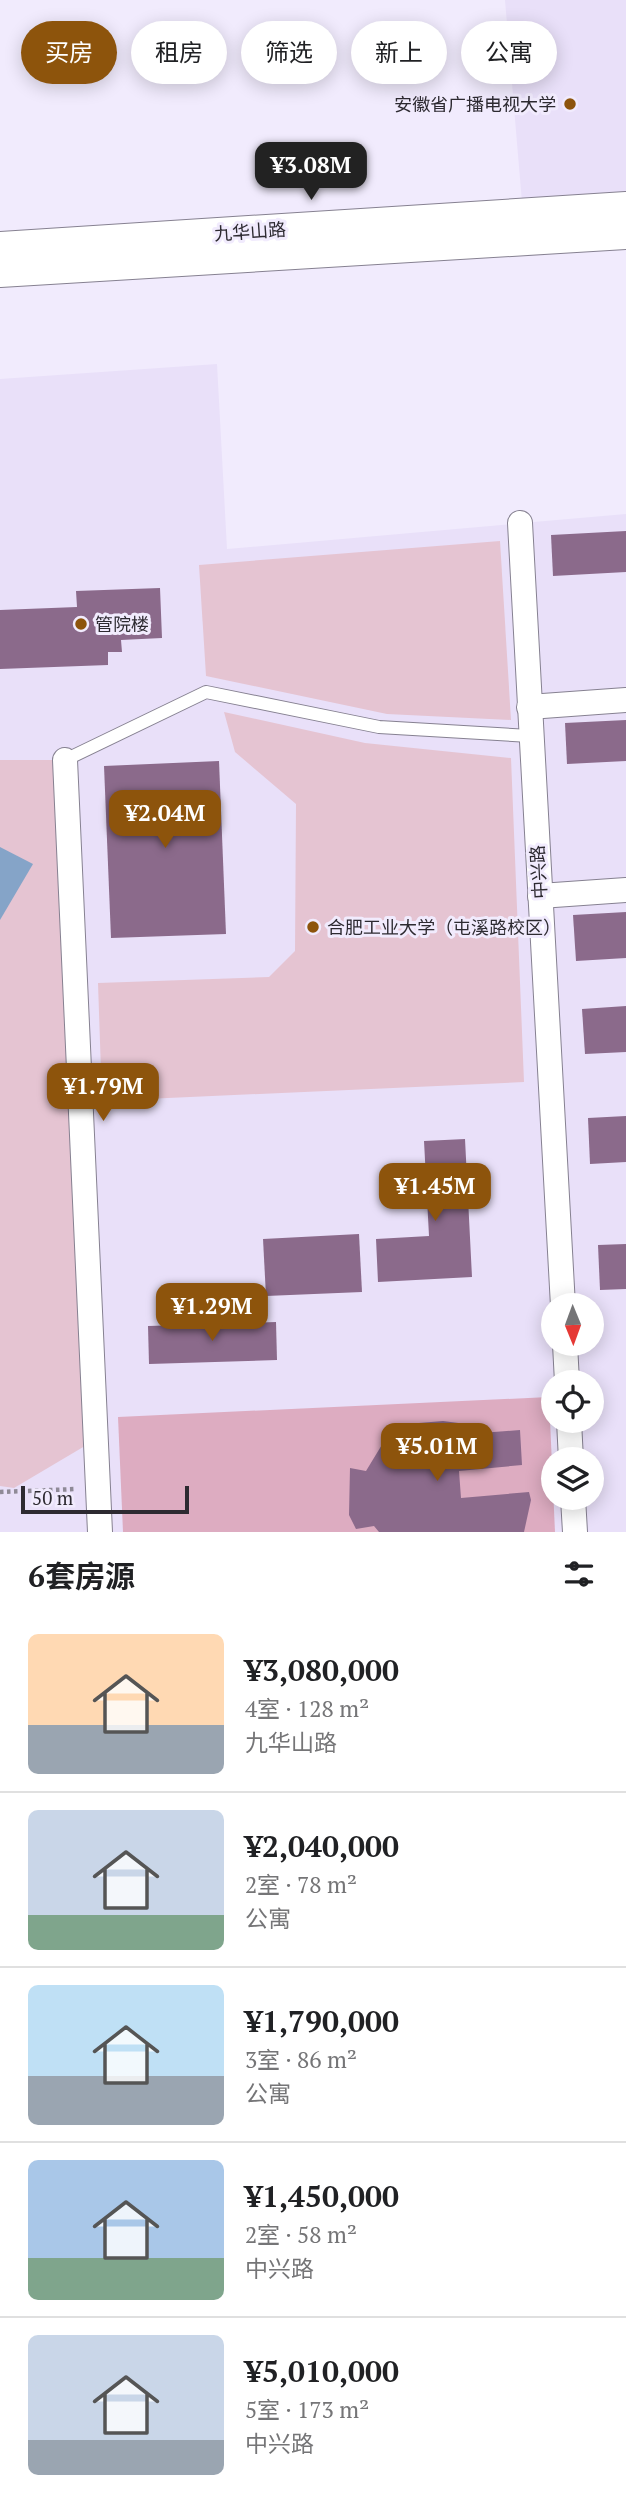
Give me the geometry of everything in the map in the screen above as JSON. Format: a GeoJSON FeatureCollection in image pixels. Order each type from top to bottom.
{"type":"FeatureCollection","features":[{"type":"Feature","properties":{"kind":"street","name":"九华山路"},"geometry":{"type":"LineString","coordinates":[[0,247],[626,207]]}},
{"type":"Feature","properties":{"kind":"street","name":"九华山路"},"geometry":{"type":"LineString","coordinates":[[0,271],[626,234]]}},
{"type":"Feature","properties":{"kind":"street","name":"中兴路"},"geometry":{"type":"LineString","coordinates":[[520,523],[562,1293]]}},
{"type":"Feature","properties":{"kind":"street"},"geometry":{"type":"LineString","coordinates":[[529,707],[626,700]]}},
{"type":"Feature","properties":{"kind":"street"},"geometry":{"type":"LineString","coordinates":[[65,760],[100,1532]]}},
{"type":"Feature","properties":{"kind":"street"},"geometry":{"type":"LineString","coordinates":[[540,896],[626,890]]}},
{"type":"Feature","properties":{"kind":"street"},"geometry":{"type":"LineString","coordinates":[[574,1510],[575,1532]]}},
{"type":"Feature","properties":{"kind":"lane"},"geometry":{"type":"LineString","coordinates":[[65,760],[206,692],[379,727],[530,736]]}},
{"type":"Feature","properties":{"kind":"path"},"geometry":{"type":"LineString","coordinates":[[0,1492],[99,1488]]}},
{"type":"Feature","properties":{"kind":"shaded area","name":"安徽省广播电视大学"},"geometry":{"type":"Polygon","coordinates":[[[505,0],[626,0],[626,207],[523,214],[512,84],[557,84],[557,21],[507,21],[505,0]]]}},
{"type":"Feature","properties":{"kind":"shaded area","name":"合肥工业大学（屯溪路校区）"},"geometry":{"type":"Polygon","coordinates":[[[217,364],[227,549],[626,514],[626,1532],[0,1532],[0,379],[217,364]]]}},
{"type":"Feature","properties":{"kind":"shaded area"},"geometry":{"type":"Polygon","coordinates":[[[500,541],[511,720],[387,714],[206,676],[199,565],[500,541]]]}},
{"type":"Feature","properties":{"kind":"shaded area"},"geometry":{"type":"Polygon","coordinates":[[[224,712],[365,743],[511,758],[524,1082],[102,1101],[98,983],[269,977],[295,951],[296,804],[235,752],[224,712]]]}},
{"type":"Feature","properties":{"kind":"shaded area"},"geometry":{"type":"Polygon","coordinates":[[[0,760],[65,760],[95,1440],[14,1488],[0,1486],[0,760]]]}},
{"type":"Feature","properties":{"kind":"shaded area"},"geometry":{"type":"Polygon","coordinates":[[[541,1397],[541,1433],[551,1433],[551,1447],[541,1447],[541,1510],[554,1510],[555,1532],[123,1532],[118,1417],[541,1397]]]}},
{"type":"Feature","properties":{"kind":"water"},"geometry":{"type":"Polygon","coordinates":[[[0,847],[33,864],[0,920],[0,847]]]}},
{"type":"Feature","properties":{"kind":"building"},"geometry":{"type":"Polygon","coordinates":[[[626,531],[626,572],[553,576],[551,535],[626,531]]]}},
{"type":"Feature","properties":{"kind":"building","name":"管院楼"},"geometry":{"type":"Polygon","coordinates":[[[160,588],[162,638],[121,640],[122,652],[108,652],[108,665],[0,669],[0,610],[77,607],[76,591],[160,588]]]}},
{"type":"Feature","properties":{"kind":"building"},"geometry":{"type":"Polygon","coordinates":[[[626,720],[626,761],[567,764],[565,723],[626,720]]]}},
{"type":"Feature","properties":{"kind":"building"},"geometry":{"type":"Polygon","coordinates":[[[219,761],[226,934],[111,938],[104,766],[219,761]]]}},
{"type":"Feature","properties":{"kind":"building"},"geometry":{"type":"Polygon","coordinates":[[[626,912],[626,958],[576,961],[573,915],[626,912]]]}},
{"type":"Feature","properties":{"kind":"building"},"geometry":{"type":"Polygon","coordinates":[[[626,1006],[626,1052],[585,1054],[582,1009],[626,1006]]]}},
{"type":"Feature","properties":{"kind":"building"},"geometry":{"type":"Polygon","coordinates":[[[626,1116],[626,1162],[590,1164],[588,1118],[626,1116]]]}},
{"type":"Feature","properties":{"kind":"building"},"geometry":{"type":"Polygon","coordinates":[[[465,1139],[472,1277],[378,1282],[376,1239],[429,1236],[424,1141],[465,1139]]]}},
{"type":"Feature","properties":{"kind":"building"},"geometry":{"type":"Polygon","coordinates":[[[359,1234],[362,1292],[266,1296],[263,1239],[359,1234]]]}},
{"type":"Feature","properties":{"kind":"building"},"geometry":{"type":"Polygon","coordinates":[[[626,1244],[626,1289],[600,1290],[598,1245],[626,1244]]]}},
{"type":"Feature","properties":{"kind":"building"},"geometry":{"type":"Polygon","coordinates":[[[276,1322],[277,1360],[149,1364],[148,1326],[276,1322]]]}},
{"type":"Feature","properties":{"kind":"building"},"geometry":{"type":"Polygon","coordinates":[[[443,1421],[466,1424],[468,1434],[520,1430],[522,1465],[459,1471],[461,1498],[529,1492],[531,1500],[524,1532],[379,1532],[374,1526],[356,1529],[349,1515],[350,1468],[366,1471],[383,1443],[419,1423],[443,1421]]]}},
{"type":"Feature","properties":{"kind":"place","name":"安徽省广播电视大学"},"geometry":{"type":"Point","coordinates":[570,104]}},
{"type":"Feature","properties":{"kind":"place","name":"管院楼"},"geometry":{"type":"Point","coordinates":[81,624]}},
{"type":"Feature","properties":{"kind":"place","name":"合肥工业大学（屯溪路校区）"},"geometry":{"type":"Point","coordinates":[313,927]}}]}
